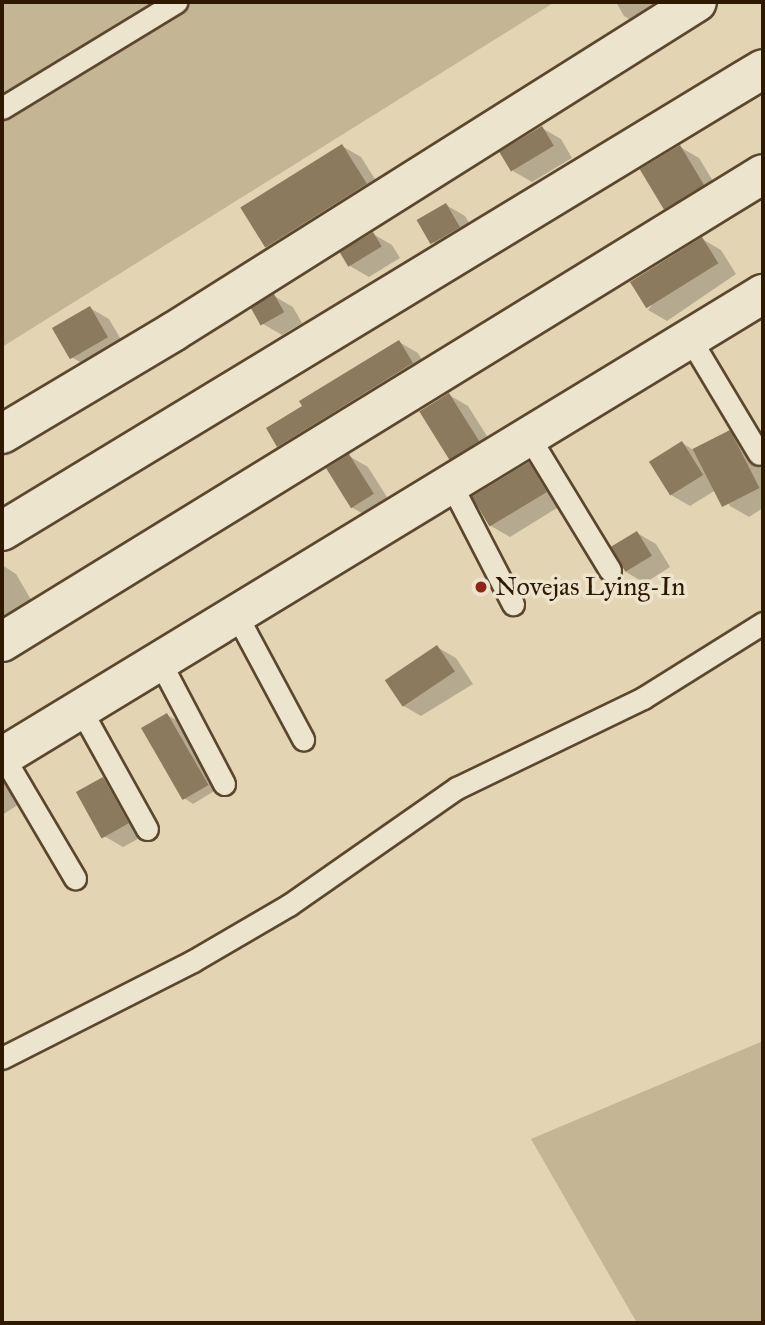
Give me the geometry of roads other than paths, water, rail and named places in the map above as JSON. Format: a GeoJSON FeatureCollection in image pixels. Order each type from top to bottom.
{"type":"FeatureCollection","features":[{"type":"Feature","properties":{"kind":"street"},"geometry":{"type":"LineString","coordinates":[[2,434],[173,332],[697,2]]}},
{"type":"Feature","properties":{"kind":"street"},"geometry":{"type":"LineString","coordinates":[[2,531],[763,69]]}},
{"type":"Feature","properties":{"kind":"street"},"geometry":{"type":"LineString","coordinates":[[2,642],[763,174]]}},
{"type":"Feature","properties":{"kind":"street"},"geometry":{"type":"LineString","coordinates":[[2,756],[452,486],[689,337],[763,294]]}},
{"type":"Feature","properties":{"kind":"lane"},"geometry":{"type":"LineString","coordinates":[[2,108],[176,2]]}},
{"type":"Feature","properties":{"kind":"lane"},"geometry":{"type":"LineString","coordinates":[[689,337],[759,454]]}},
{"type":"Feature","properties":{"kind":"lane"},"geometry":{"type":"LineString","coordinates":[[529,437],[610,570]]}},
{"type":"Feature","properties":{"kind":"lane"},"geometry":{"type":"LineString","coordinates":[[452,486],[513,604]]}},
{"type":"Feature","properties":{"kind":"lane"},"geometry":{"type":"LineString","coordinates":[[237,616],[303,739]]}},
{"type":"Feature","properties":{"kind":"lane"},"geometry":{"type":"LineString","coordinates":[[2,1058],[193,961],[289,905],[457,788],[643,698],[763,623]]}},
{"type":"Feature","properties":{"kind":"lane"},"geometry":{"type":"LineString","coordinates":[[159,660],[224,784]]}},
{"type":"Feature","properties":{"kind":"lane"},"geometry":{"type":"LineString","coordinates":[[80,710],[147,829]]}},
{"type":"Feature","properties":{"kind":"lane"},"geometry":{"type":"LineString","coordinates":[[2,756],[75,878]]}},
{"type":"Feature","properties":{"kind":"place","name":"Novejas Lying-In"},"geometry":{"type":"Point","coordinates":[481,587]}}]}
